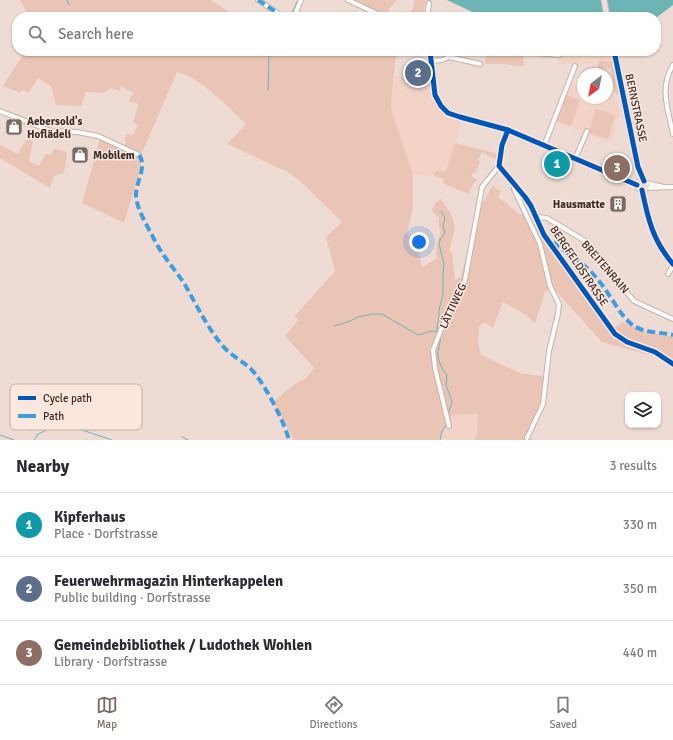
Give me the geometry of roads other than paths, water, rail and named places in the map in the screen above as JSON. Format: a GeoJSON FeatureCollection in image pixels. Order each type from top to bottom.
{"type":"FeatureCollection","features":[{"type":"Feature","properties":{"kind":"main road"},"geometry":{"type":"LineString","coordinates":[[604,0],[607,12]]}},
{"type":"Feature","properties":{"kind":"main road","name":"BERNSTRASSE"},"geometry":{"type":"LineString","coordinates":[[615,56],[638,167],[645,185],[654,235],[673,265]]}},
{"type":"Feature","properties":{"kind":"main road","name":"BERNSTRASSE"},"geometry":{"type":"LineString","coordinates":[[637,184],[638,167]]}},
{"type":"Feature","properties":{"kind":"main road"},"geometry":{"type":"LineString","coordinates":[[641,180],[645,185],[638,189],[637,184],[641,180]]}},
{"type":"Feature","properties":{"kind":"street"},"geometry":{"type":"LineString","coordinates":[[258,0],[276,12]]}},
{"type":"Feature","properties":{"kind":"street"},"geometry":{"type":"LineString","coordinates":[[296,12],[301,0]]}},
{"type":"Feature","properties":{"kind":"street"},"geometry":{"type":"LineString","coordinates":[[348,0],[373,12]]}},
{"type":"Feature","properties":{"kind":"street"},"geometry":{"type":"LineString","coordinates":[[428,12],[429,3]]}},
{"type":"Feature","properties":{"kind":"street"},"geometry":{"type":"LineString","coordinates":[[430,56],[435,95],[443,109],[456,116],[508,130],[637,184]]}},
{"type":"Feature","properties":{"kind":"street"},"geometry":{"type":"LineString","coordinates":[[431,62],[449,57],[480,64]]}},
{"type":"Feature","properties":{"kind":"street"},"geometry":{"type":"LineString","coordinates":[[673,65],[665,87],[673,134]]}},
{"type":"Feature","properties":{"kind":"street"},"geometry":{"type":"LineString","coordinates":[[544,146],[575,66]]}},
{"type":"Feature","properties":{"kind":"street"},"geometry":{"type":"LineString","coordinates":[[0,111],[51,130],[78,132],[98,136],[139,155]]}},
{"type":"Feature","properties":{"kind":"street"},"geometry":{"type":"LineString","coordinates":[[499,166],[502,145],[508,130]]}},
{"type":"Feature","properties":{"kind":"street"},"geometry":{"type":"LineString","coordinates":[[575,159],[587,132]]}},
{"type":"Feature","properties":{"kind":"street","name":"BERGFELDSTRASSE"},"geometry":{"type":"LineString","coordinates":[[499,166],[525,197],[547,239],[615,334],[627,342],[655,352],[673,364]]}},
{"type":"Feature","properties":{"kind":"street","name":"LÄTTIWEG"},"geometry":{"type":"LineString","coordinates":[[449,426],[434,361],[433,350],[448,312],[465,280],[482,187],[499,166]]}},
{"type":"Feature","properties":{"kind":"street"},"geometry":{"type":"LineString","coordinates":[[514,184],[514,189],[540,244],[550,286],[559,307],[549,351],[543,404],[527,438]]}},
{"type":"Feature","properties":{"kind":"street"},"geometry":{"type":"LineString","coordinates":[[645,185],[661,188],[673,187]]}},
{"type":"Feature","properties":{"kind":"street","name":"BREITENRAIN"},"geometry":{"type":"LineString","coordinates":[[536,217],[547,218],[586,241],[634,300],[673,319]]}},
{"type":"Feature","properties":{"kind":"street"},"geometry":{"type":"LineString","coordinates":[[668,274],[673,265]]}},
{"type":"Feature","properties":{"kind":"water"},"geometry":{"type":"Polygon","coordinates":[[[447,0],[673,0],[673,5],[661,14],[661,12],[472,12],[447,0]]]}},
{"type":"Feature","properties":{"kind":"waterway"},"geometry":{"type":"LineString","coordinates":[[67,0],[69,5]]}},
{"type":"Feature","properties":{"kind":"waterway"},"geometry":{"type":"LineString","coordinates":[[292,12],[298,0]]}},
{"type":"Feature","properties":{"kind":"waterway"},"geometry":{"type":"LineString","coordinates":[[268,90],[269,56]]}},
{"type":"Feature","properties":{"kind":"waterway"},"geometry":{"type":"LineString","coordinates":[[438,334],[437,329],[439,310],[443,294],[444,264],[439,244],[445,233],[443,226],[445,218],[441,211]]}},
{"type":"Feature","properties":{"kind":"waterway"},"geometry":{"type":"LineString","coordinates":[[334,326],[358,317],[382,314],[418,335],[432,331],[437,332]]}},
{"type":"Feature","properties":{"kind":"waterway"},"geometry":{"type":"LineString","coordinates":[[440,336],[438,358],[447,375],[446,385],[452,402],[448,414]]}},
{"type":"Feature","properties":{"kind":"waterway"},"geometry":{"type":"LineString","coordinates":[[440,440],[446,425]]}},
{"type":"Feature","properties":{"kind":"waterway"},"geometry":{"type":"LineString","coordinates":[[34,440],[38,434],[46,430]]}},
{"type":"Feature","properties":{"kind":"waterway"},"geometry":{"type":"LineString","coordinates":[[82,430],[112,440]]}},
{"type":"Feature","properties":{"kind":"waterway"},"geometry":{"type":"LineString","coordinates":[[0,435],[14,440]]}},
{"type":"Feature","properties":{"kind":"waterway"},"geometry":{"type":"LineString","coordinates":[[182,437],[188,440]]}},
{"type":"Feature","properties":{"kind":"place","name":"Feuerwehrmagazin Hinterkappelen"},"geometry":{"type":"Point","coordinates":[418,73]}},
{"type":"Feature","properties":{"kind":"place","name":"Aebersold's Hoflädeli"},"geometry":{"type":"Point","coordinates":[14,127]}},
{"type":"Feature","properties":{"kind":"place","name":"Mobilem"},"geometry":{"type":"Point","coordinates":[80,155]}},
{"type":"Feature","properties":{"kind":"place","name":"Kipferhaus"},"geometry":{"type":"Point","coordinates":[557,164]}},
{"type":"Feature","properties":{"kind":"place","name":"Gemeindebibliothek / Ludothek Wohlen"},"geometry":{"type":"Point","coordinates":[617,168]}},
{"type":"Feature","properties":{"kind":"place","name":"Hausmatte"},"geometry":{"type":"Point","coordinates":[618,204]}}]}
